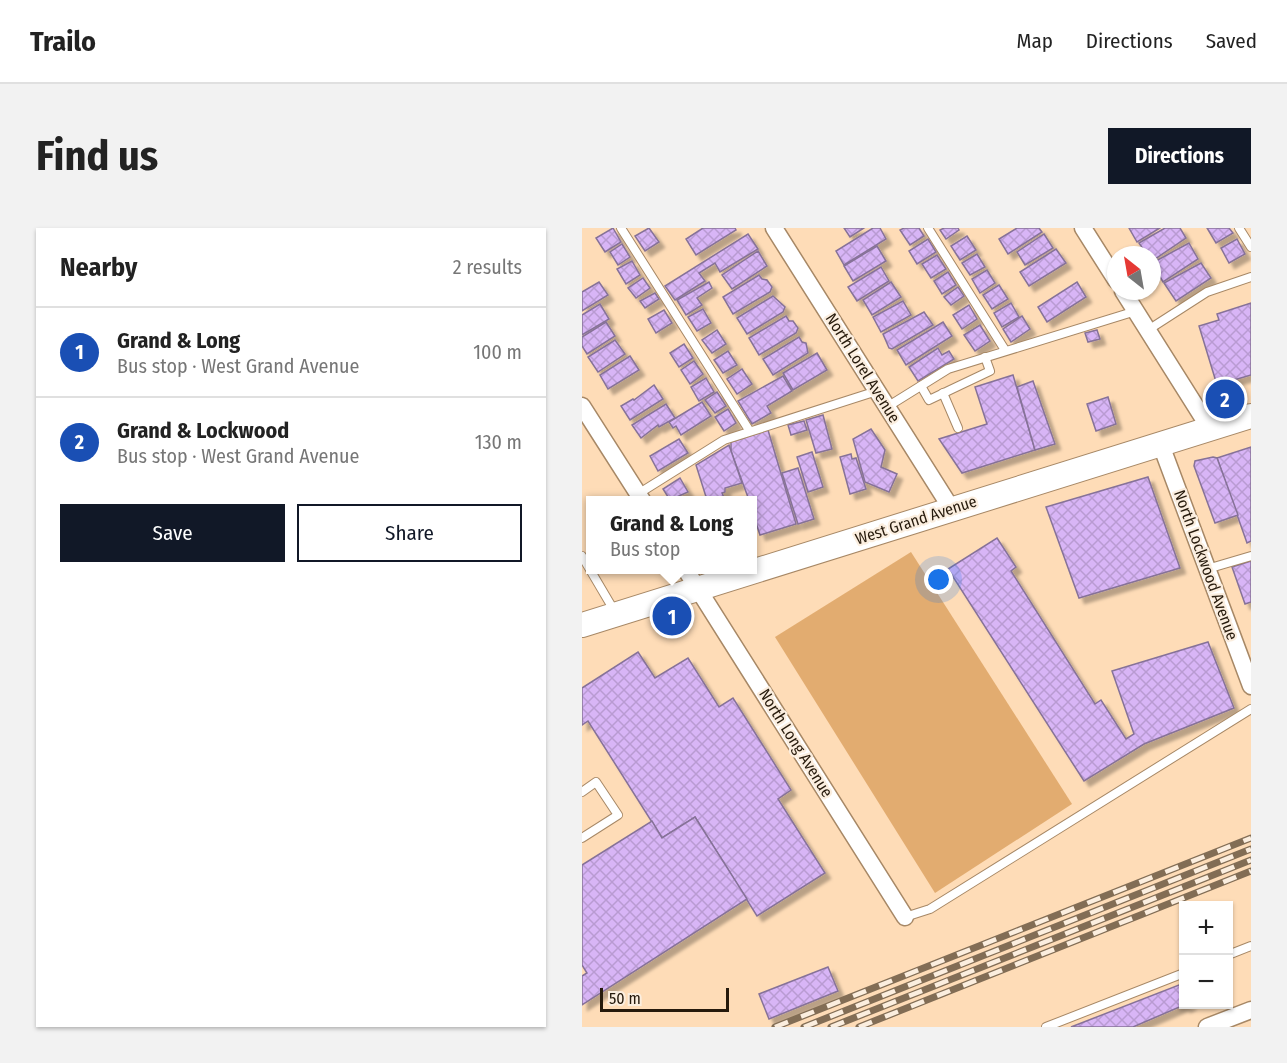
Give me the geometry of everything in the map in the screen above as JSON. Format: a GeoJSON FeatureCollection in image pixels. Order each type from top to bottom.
{"type":"FeatureCollection","features":[{"type":"Feature","properties":{"kind":"main road","name":"West Grand Avenue"},"geometry":{"type":"LineString","coordinates":[[757,571],[951,508],[1251,416]]}},
{"type":"Feature","properties":{"kind":"main road","name":"West Grand Avenue"},"geometry":{"type":"LineString","coordinates":[[582,625],[748,574]]}},
{"type":"Feature","properties":{"kind":"street","name":"North Lorel Avenue"},"geometry":{"type":"LineString","coordinates":[[774,228],[951,508]]}},
{"type":"Feature","properties":{"kind":"street"},"geometry":{"type":"LineString","coordinates":[[1083,228],[1107,266]]}},
{"type":"Feature","properties":{"kind":"street"},"geometry":{"type":"LineString","coordinates":[[1129,300],[1210,429]]}},
{"type":"Feature","properties":{"kind":"street"},"geometry":{"type":"LineString","coordinates":[[582,406],[639,496]]}},
{"type":"Feature","properties":{"kind":"street","name":"North Lockwood Avenue"},"geometry":{"type":"LineString","coordinates":[[1161,445],[1251,686]]}},
{"type":"Feature","properties":{"kind":"street","name":"North Long Avenue"},"geometry":{"type":"LineString","coordinates":[[689,574],[905,917]]}},
{"type":"Feature","properties":{"kind":"street"},"geometry":{"type":"LineString","coordinates":[[1207,1027],[1251,1010]]}},
{"type":"Feature","properties":{"kind":"lane"},"geometry":{"type":"LineString","coordinates":[[621,228],[749,430]]}},
{"type":"Feature","properties":{"kind":"lane"},"geometry":{"type":"LineString","coordinates":[[928,228],[1005,350]]}},
{"type":"Feature","properties":{"kind":"lane"},"geometry":{"type":"LineString","coordinates":[[1239,228],[1251,247]]}},
{"type":"Feature","properties":{"kind":"lane"},"geometry":{"type":"LineString","coordinates":[[1148,330],[1207,292],[1251,277]]}},
{"type":"Feature","properties":{"kind":"lane"},"geometry":{"type":"LineString","coordinates":[[887,407],[948,369],[1136,311]]}},
{"type":"Feature","properties":{"kind":"lane"},"geometry":{"type":"LineString","coordinates":[[921,386],[929,400],[990,371],[985,357]]}},
{"type":"Feature","properties":{"kind":"lane"},"geometry":{"type":"LineString","coordinates":[[641,496],[724,440],[749,430],[877,391]]}},
{"type":"Feature","properties":{"kind":"lane"},"geometry":{"type":"LineString","coordinates":[[943,393],[958,428]]}},
{"type":"Feature","properties":{"kind":"lane"},"geometry":{"type":"LineString","coordinates":[[1207,569],[1251,556]]}},
{"type":"Feature","properties":{"kind":"lane"},"geometry":{"type":"LineString","coordinates":[[592,574],[616,615]]}},
{"type":"Feature","properties":{"kind":"lane"},"geometry":{"type":"LineString","coordinates":[[905,917],[930,909],[1251,709]]}},
{"type":"Feature","properties":{"kind":"lane"},"geometry":{"type":"LineString","coordinates":[[582,792],[596,783],[618,815],[582,838]]}},
{"type":"Feature","properties":{"kind":"lane"},"geometry":{"type":"LineString","coordinates":[[1233,953],[1251,946]]}},
{"type":"Feature","properties":{"kind":"lane"},"geometry":{"type":"LineString","coordinates":[[1046,1027],[1179,975]]}},
{"type":"Feature","properties":{"kind":"shaded area"},"geometry":{"type":"Polygon","coordinates":[[[911,552],[1072,804],[935,893],[775,637],[911,552]]]}},
{"type":"Feature","properties":{"kind":"building"},"geometry":{"type":"Polygon","coordinates":[[[613,228],[621,242],[605,252],[596,238],[613,228]]]}},
{"type":"Feature","properties":{"kind":"building"},"geometry":{"type":"Polygon","coordinates":[[[649,228],[659,242],[645,251],[635,236],[649,228]]]}},
{"type":"Feature","properties":{"kind":"building"},"geometry":{"type":"Polygon","coordinates":[[[703,228],[735,228],[736,230],[696,255],[686,239],[703,228]]]}},
{"type":"Feature","properties":{"kind":"building"},"geometry":{"type":"Polygon","coordinates":[[[844,228],[864,228],[850,237],[844,228]]]}},
{"type":"Feature","properties":{"kind":"building"},"geometry":{"type":"Polygon","coordinates":[[[873,228],[880,228],[886,239],[844,265],[836,251],[873,228]]]}},
{"type":"Feature","properties":{"kind":"building"},"geometry":{"type":"Polygon","coordinates":[[[919,228],[924,236],[910,245],[900,230],[919,228]]]}},
{"type":"Feature","properties":{"kind":"building"},"geometry":{"type":"Polygon","coordinates":[[[958,228],[959,230],[946,239],[940,230],[958,228]]]}},
{"type":"Feature","properties":{"kind":"building"},"geometry":{"type":"Polygon","coordinates":[[[1017,228],[1039,228],[1042,232],[1008,254],[999,239],[1017,228]]]}},
{"type":"Feature","properties":{"kind":"building"},"geometry":{"type":"Polygon","coordinates":[[[1129,228],[1160,228],[1137,242],[1129,228]]]}},
{"type":"Feature","properties":{"kind":"building"},"geometry":{"type":"Polygon","coordinates":[[[1165,228],[1180,228],[1186,238],[1161,255],[1161,246],[1141,246],[1139,243],[1165,228]]]}},
{"type":"Feature","properties":{"kind":"building"},"geometry":{"type":"Polygon","coordinates":[[[1207,228],[1229,228],[1233,233],[1216,243],[1207,228]]]}},
{"type":"Feature","properties":{"kind":"building"},"geometry":{"type":"Polygon","coordinates":[[[748,234],[758,249],[720,272],[715,263],[699,273],[705,281],[675,300],[665,286],[748,234]]]}},
{"type":"Feature","properties":{"kind":"building"},"geometry":{"type":"Polygon","coordinates":[[[1044,234],[1053,248],[1025,265],[1017,252],[1044,234]]]}},
{"type":"Feature","properties":{"kind":"building"},"geometry":{"type":"Polygon","coordinates":[[[967,236],[976,250],[960,260],[951,246],[967,236]]]}},
{"type":"Feature","properties":{"kind":"building"},"geometry":{"type":"Polygon","coordinates":[[[928,239],[936,252],[917,264],[909,251],[928,239]]]}},
{"type":"Feature","properties":{"kind":"building"},"geometry":{"type":"Polygon","coordinates":[[[1237,239],[1245,254],[1229,263],[1221,248],[1237,239]]]}},
{"type":"Feature","properties":{"kind":"building"},"geometry":{"type":"Polygon","coordinates":[[[1189,243],[1198,259],[1163,282],[1161,258],[1189,243]]]}},
{"type":"Feature","properties":{"kind":"building"},"geometry":{"type":"Polygon","coordinates":[[[622,244],[630,257],[618,265],[610,252],[622,244]]]}},
{"type":"Feature","properties":{"kind":"building"},"geometry":{"type":"Polygon","coordinates":[[[877,246],[886,261],[853,281],[844,266],[877,246]]]}},
{"type":"Feature","properties":{"kind":"building"},"geometry":{"type":"Polygon","coordinates":[[[1056,249],[1066,263],[1029,286],[1020,272],[1056,249]]]}},
{"type":"Feature","properties":{"kind":"building"},"geometry":{"type":"Polygon","coordinates":[[[758,251],[767,266],[732,289],[722,275],[758,251]]]}},
{"type":"Feature","properties":{"kind":"building"},"geometry":{"type":"Polygon","coordinates":[[[977,254],[985,267],[970,275],[962,263],[977,254]]]}},
{"type":"Feature","properties":{"kind":"building"},"geometry":{"type":"Polygon","coordinates":[[[937,255],[946,269],[931,278],[922,264],[937,255]]]}},
{"type":"Feature","properties":{"kind":"building"},"geometry":{"type":"Polygon","coordinates":[[[632,261],[640,275],[626,284],[617,269],[632,261]]]}},
{"type":"Feature","properties":{"kind":"building"},"geometry":{"type":"Polygon","coordinates":[[[1201,263],[1211,278],[1176,301],[1164,283],[1201,263]]]}},
{"type":"Feature","properties":{"kind":"building"},"geometry":{"type":"Polygon","coordinates":[[[881,267],[889,281],[857,301],[848,287],[881,267]]]}},
{"type":"Feature","properties":{"kind":"building"},"geometry":{"type":"Polygon","coordinates":[[[987,270],[995,283],[980,293],[972,279],[987,270]]]}},
{"type":"Feature","properties":{"kind":"building"},"geometry":{"type":"Polygon","coordinates":[[[948,272],[956,285],[942,294],[934,281],[948,272]]]}},
{"type":"Feature","properties":{"kind":"building"},"geometry":{"type":"Polygon","coordinates":[[[759,275],[772,287],[770,292],[733,314],[723,297],[759,275]]]}},
{"type":"Feature","properties":{"kind":"building"},"geometry":{"type":"Polygon","coordinates":[[[643,278],[650,288],[636,298],[628,288],[643,278]]]}},
{"type":"Feature","properties":{"kind":"building"},"geometry":{"type":"Polygon","coordinates":[[[599,282],[608,295],[582,311],[582,292],[599,282]]]}},
{"type":"Feature","properties":{"kind":"building"},"geometry":{"type":"Polygon","coordinates":[[[709,282],[712,288],[697,298],[702,305],[686,315],[677,300],[709,282]]]}},
{"type":"Feature","properties":{"kind":"building"},"geometry":{"type":"Polygon","coordinates":[[[891,282],[901,297],[872,315],[863,300],[891,282]]]}},
{"type":"Feature","properties":{"kind":"building"},"geometry":{"type":"Polygon","coordinates":[[[1077,282],[1086,297],[1047,322],[1038,307],[1077,282]]]}},
{"type":"Feature","properties":{"kind":"building"},"geometry":{"type":"Polygon","coordinates":[[[999,285],[1008,299],[992,309],[983,295],[999,285]]]}},
{"type":"Feature","properties":{"kind":"building"},"geometry":{"type":"Polygon","coordinates":[[[958,287],[964,296],[951,305],[944,297],[958,287]]]}},
{"type":"Feature","properties":{"kind":"building"},"geometry":{"type":"Polygon","coordinates":[[[655,293],[659,299],[645,308],[640,301],[655,293]]]}},
{"type":"Feature","properties":{"kind":"building"},"geometry":{"type":"Polygon","coordinates":[[[773,296],[785,307],[783,312],[747,334],[737,318],[773,296]]]}},
{"type":"Feature","properties":{"kind":"building"},"geometry":{"type":"Polygon","coordinates":[[[903,301],[911,315],[881,332],[873,317],[903,301]]]}},
{"type":"Feature","properties":{"kind":"building"},"geometry":{"type":"Polygon","coordinates":[[[1011,303],[1019,317],[1002,327],[994,313],[1011,303]]]}},
{"type":"Feature","properties":{"kind":"building"},"geometry":{"type":"Polygon","coordinates":[[[1251,303],[1251,375],[1217,385],[1199,326],[1219,320],[1217,314],[1251,303]]]}},
{"type":"Feature","properties":{"kind":"building"},"geometry":{"type":"Polygon","coordinates":[[[600,304],[609,319],[582,335],[582,315],[600,304]]]}},
{"type":"Feature","properties":{"kind":"building"},"geometry":{"type":"Polygon","coordinates":[[[969,305],[977,319],[962,329],[953,315],[969,305]]]}},
{"type":"Feature","properties":{"kind":"building"},"geometry":{"type":"Polygon","coordinates":[[[703,309],[711,323],[697,331],[688,317],[703,309]]]}},
{"type":"Feature","properties":{"kind":"building"},"geometry":{"type":"Polygon","coordinates":[[[664,310],[672,323],[656,333],[648,319],[664,310]]]}},
{"type":"Feature","properties":{"kind":"building"},"geometry":{"type":"Polygon","coordinates":[[[924,312],[933,325],[892,349],[889,348],[883,334],[924,312]]]}},
{"type":"Feature","properties":{"kind":"building"},"geometry":{"type":"Polygon","coordinates":[[[786,316],[798,328],[796,333],[759,355],[749,338],[786,316]]]}},
{"type":"Feature","properties":{"kind":"building"},"geometry":{"type":"Polygon","coordinates":[[[1022,316],[1030,329],[1011,342],[1003,329],[1022,316]]]}},
{"type":"Feature","properties":{"kind":"building"},"geometry":{"type":"Polygon","coordinates":[[[606,322],[615,336],[587,354],[582,346],[582,337],[606,322]]]}},
{"type":"Feature","properties":{"kind":"building"},"geometry":{"type":"Polygon","coordinates":[[[943,322],[952,336],[906,365],[897,350],[943,322]]]}},
{"type":"Feature","properties":{"kind":"building"},"geometry":{"type":"Polygon","coordinates":[[[980,325],[990,341],[975,351],[964,335],[980,325]]]}},
{"type":"Feature","properties":{"kind":"building"},"geometry":{"type":"Polygon","coordinates":[[[717,330],[726,344],[712,353],[702,340],[717,330]]]}},
{"type":"Feature","properties":{"kind":"building"},"geometry":{"type":"Polygon","coordinates":[[[1097,330],[1100,339],[1088,342],[1085,333],[1097,330]]]}},
{"type":"Feature","properties":{"kind":"building"},"geometry":{"type":"Polygon","coordinates":[[[799,337],[802,342],[806,343],[808,353],[773,375],[763,359],[799,337]]]}},
{"type":"Feature","properties":{"kind":"building"},"geometry":{"type":"Polygon","coordinates":[[[615,340],[625,354],[598,372],[588,357],[615,340]]]}},
{"type":"Feature","properties":{"kind":"building"},"geometry":{"type":"Polygon","coordinates":[[[684,344],[693,358],[679,367],[670,353],[684,344]]]}},
{"type":"Feature","properties":{"kind":"building"},"geometry":{"type":"Polygon","coordinates":[[[938,348],[942,355],[949,351],[954,359],[918,381],[909,367],[938,348]]]}},
{"type":"Feature","properties":{"kind":"building"},"geometry":{"type":"Polygon","coordinates":[[[728,351],[737,365],[723,373],[714,360],[728,351]]]}},
{"type":"Feature","properties":{"kind":"building"},"geometry":{"type":"Polygon","coordinates":[[[817,353],[827,370],[793,390],[783,373],[817,353]]]}},
{"type":"Feature","properties":{"kind":"building"},"geometry":{"type":"Polygon","coordinates":[[[630,356],[639,370],[608,389],[600,375],[630,356]]]}},
{"type":"Feature","properties":{"kind":"building"},"geometry":{"type":"Polygon","coordinates":[[[694,361],[703,374],[690,384],[681,370],[694,361]]]}},
{"type":"Feature","properties":{"kind":"building"},"geometry":{"type":"Polygon","coordinates":[[[742,369],[752,384],[737,394],[727,379],[742,369]]]}},
{"type":"Feature","properties":{"kind":"building"},"geometry":{"type":"Polygon","coordinates":[[[1013,375],[1035,450],[962,473],[939,439],[987,424],[975,387],[1013,375]]]}},
{"type":"Feature","properties":{"kind":"building"},"geometry":{"type":"Polygon","coordinates":[[[783,376],[792,391],[767,406],[771,413],[752,424],[738,401],[783,376]]]}},
{"type":"Feature","properties":{"kind":"building"},"geometry":{"type":"Polygon","coordinates":[[[706,378],[714,392],[699,401],[691,387],[706,378]]]}},
{"type":"Feature","properties":{"kind":"building"},"geometry":{"type":"Polygon","coordinates":[[[1033,381],[1055,444],[1035,450],[1017,387],[1033,381]]]}},
{"type":"Feature","properties":{"kind":"building"},"geometry":{"type":"Polygon","coordinates":[[[654,385],[663,399],[630,420],[621,406],[634,400],[654,385]]]}},
{"type":"Feature","properties":{"kind":"building"},"geometry":{"type":"Polygon","coordinates":[[[717,392],[726,406],[715,413],[705,400],[717,392]]]}},
{"type":"Feature","properties":{"kind":"building"},"geometry":{"type":"Polygon","coordinates":[[[1108,397],[1116,424],[1096,431],[1087,404],[1108,397]]]}},
{"type":"Feature","properties":{"kind":"building"},"geometry":{"type":"Polygon","coordinates":[[[702,402],[711,416],[681,435],[676,426],[673,428],[669,422],[702,402]]]}},
{"type":"Feature","properties":{"kind":"building"},"geometry":{"type":"Polygon","coordinates":[[[666,404],[675,418],[659,427],[658,425],[641,438],[632,425],[666,404]]]}},
{"type":"Feature","properties":{"kind":"building"},"geometry":{"type":"Polygon","coordinates":[[[728,409],[736,423],[724,431],[715,417],[728,409]]]}},
{"type":"Feature","properties":{"kind":"building"},"geometry":{"type":"Polygon","coordinates":[[[823,415],[832,449],[816,453],[806,420],[823,415]]]}},
{"type":"Feature","properties":{"kind":"building"},"geometry":{"type":"Polygon","coordinates":[[[804,421],[807,430],[791,435],[788,425],[804,421]]]}},
{"type":"Feature","properties":{"kind":"building"},"geometry":{"type":"Polygon","coordinates":[[[871,429],[885,450],[881,467],[897,474],[889,492],[865,482],[853,439],[871,429]]]}},
{"type":"Feature","properties":{"kind":"building"},"geometry":{"type":"Polygon","coordinates":[[[768,430],[796,524],[760,535],[757,526],[757,496],[748,496],[731,451],[731,442],[768,430]]]}},
{"type":"Feature","properties":{"kind":"building"},"geometry":{"type":"Polygon","coordinates":[[[679,439],[688,453],[658,471],[650,456],[679,439]]]}},
{"type":"Feature","properties":{"kind":"building"},"geometry":{"type":"Polygon","coordinates":[[[729,445],[742,483],[725,488],[725,492],[722,493],[723,496],[706,496],[696,465],[729,445]]]}},
{"type":"Feature","properties":{"kind":"building"},"geometry":{"type":"Polygon","coordinates":[[[1251,447],[1251,541],[1247,543],[1217,458],[1251,447]]]}},
{"type":"Feature","properties":{"kind":"building"},"geometry":{"type":"Polygon","coordinates":[[[812,452],[823,487],[808,492],[797,457],[812,452]]]}},
{"type":"Feature","properties":{"kind":"building"},"geometry":{"type":"Polygon","coordinates":[[[851,454],[852,459],[856,458],[866,489],[850,494],[840,457],[851,454]]]}},
{"type":"Feature","properties":{"kind":"building"},"geometry":{"type":"Polygon","coordinates":[[[1217,458],[1238,515],[1215,523],[1194,466],[1195,461],[1217,458]]]}},
{"type":"Feature","properties":{"kind":"building"},"geometry":{"type":"Polygon","coordinates":[[[798,468],[814,519],[798,524],[782,473],[798,468]]]}},
{"type":"Feature","properties":{"kind":"building"},"geometry":{"type":"Polygon","coordinates":[[[1148,477],[1180,568],[1079,598],[1046,507],[1148,477]]]}},
{"type":"Feature","properties":{"kind":"building"},"geometry":{"type":"Polygon","coordinates":[[[680,478],[688,492],[679,496],[667,496],[663,489],[680,478]]]}},
{"type":"Feature","properties":{"kind":"building"},"geometry":{"type":"Polygon","coordinates":[[[997,538],[1016,567],[1011,571],[1095,704],[1101,700],[1126,739],[1134,734],[1112,671],[1208,642],[1234,708],[1144,744],[1084,781],[948,569],[997,538]]]}},
{"type":"Feature","properties":{"kind":"building"},"geometry":{"type":"Polygon","coordinates":[[[1251,561],[1251,602],[1245,604],[1232,567],[1251,561]]]}},
{"type":"Feature","properties":{"kind":"building"},"geometry":{"type":"Polygon","coordinates":[[[638,652],[655,678],[688,658],[719,707],[733,698],[791,790],[778,799],[825,873],[757,916],[695,817],[662,838],[588,721],[582,725],[582,688],[638,652]]]}},
{"type":"Feature","properties":{"kind":"building"},"geometry":{"type":"Polygon","coordinates":[[[695,817],[747,899],[582,1005],[582,976],[587,973],[582,965],[582,865],[652,821],[662,838],[695,817]]]}},
{"type":"Feature","properties":{"kind":"building"},"geometry":{"type":"Polygon","coordinates":[[[828,967],[838,991],[769,1019],[759,994],[828,967]]]}},
{"type":"Feature","properties":{"kind":"building"},"geometry":{"type":"Polygon","coordinates":[[[1179,985],[1179,1007],[1133,1027],[1071,1027],[1179,985]]]}},
{"type":"Feature","properties":{"kind":"railway"},"geometry":{"type":"LineString","coordinates":[[775,1027],[1251,838]]}},
{"type":"Feature","properties":{"kind":"railway"},"geometry":{"type":"LineString","coordinates":[[804,1027],[1251,849]]}},
{"type":"Feature","properties":{"kind":"railway"},"geometry":{"type":"LineString","coordinates":[[831,1027],[1251,860]]}},
{"type":"Feature","properties":{"kind":"railway"},"geometry":{"type":"LineString","coordinates":[[859,1027],[1251,871]]}},
{"type":"Feature","properties":{"kind":"place","name":"Grand & Lockwood"},"geometry":{"type":"Point","coordinates":[1225,399]}},
{"type":"Feature","properties":{"kind":"place","name":"Grand & Long"},"geometry":{"type":"Point","coordinates":[672,616]}}]}
